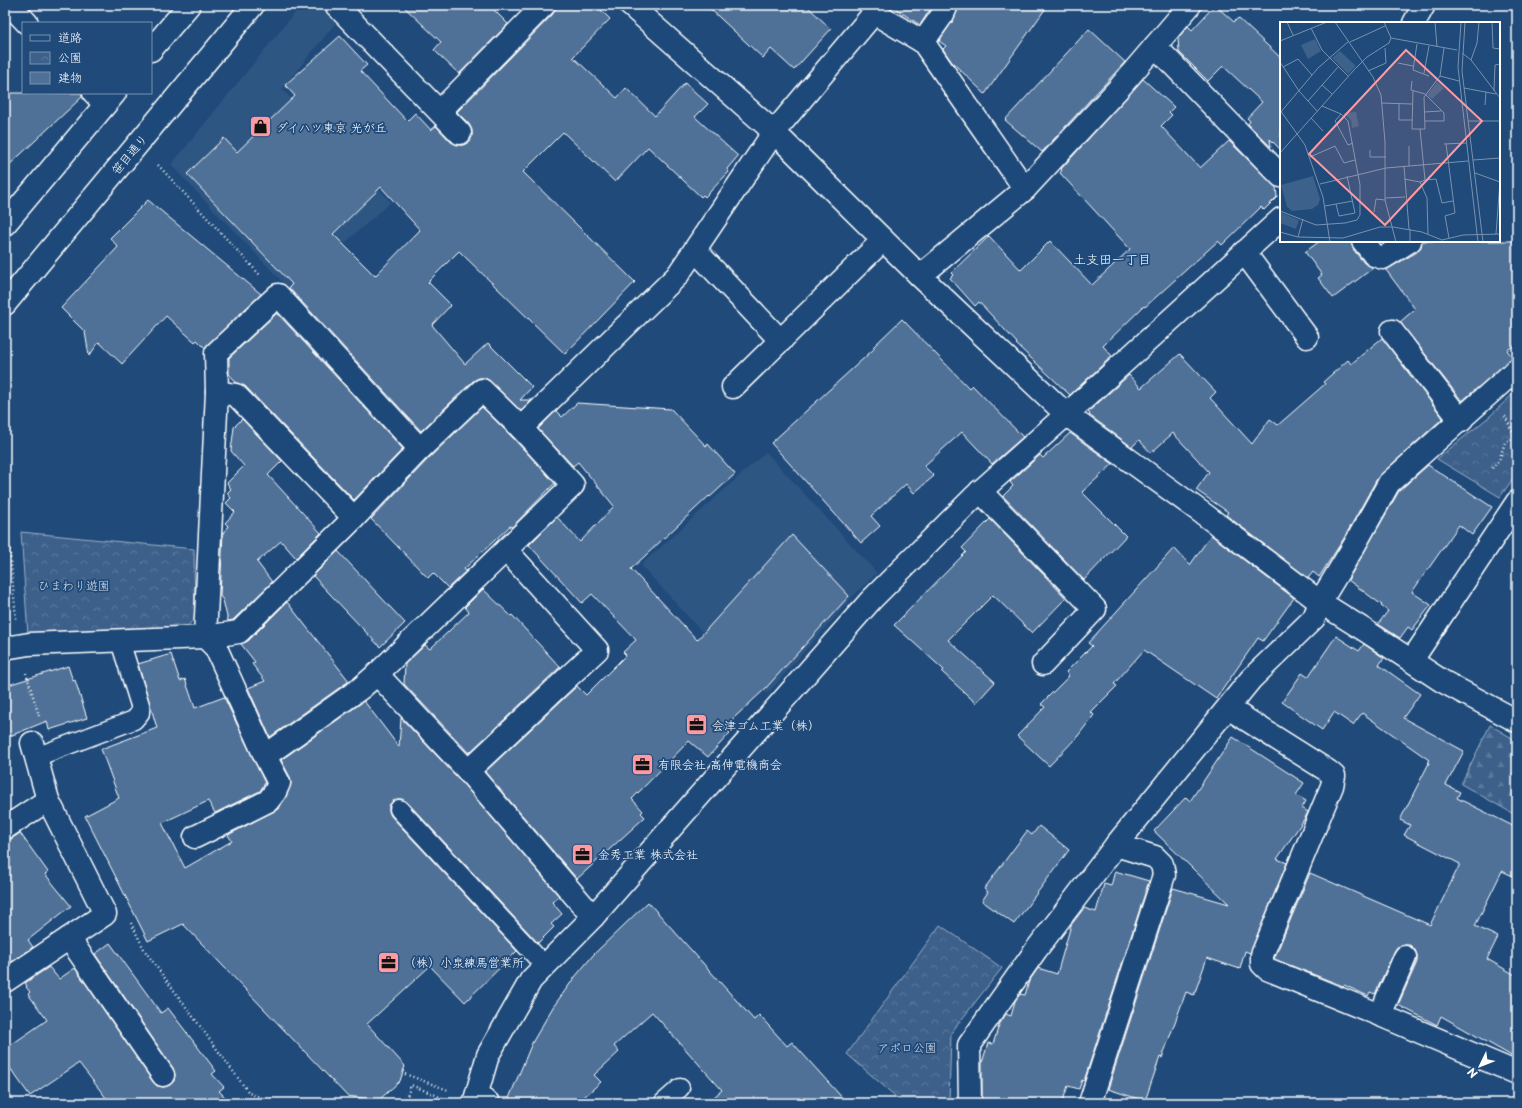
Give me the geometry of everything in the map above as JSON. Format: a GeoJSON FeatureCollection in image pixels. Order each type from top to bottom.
{"type":"FeatureCollection","features":[{"type":"Feature","properties":{"kind":"street"},"geometry":{"type":"LineString","coordinates":[[10,5],[26,22]]}},
{"type":"Feature","properties":{"kind":"street"},"geometry":{"type":"LineString","coordinates":[[152,49],[189,5]]}},
{"type":"Feature","properties":{"kind":"street","name":"笹目通り"},"geometry":{"type":"LineString","coordinates":[[5,304],[253,5]]}},
{"type":"Feature","properties":{"kind":"street"},"geometry":{"type":"LineString","coordinates":[[336,5],[460,133]]}},
{"type":"Feature","properties":{"kind":"street"},"geometry":{"type":"LineString","coordinates":[[440,111],[544,5]]}},
{"type":"Feature","properties":{"kind":"street"},"geometry":{"type":"LineString","coordinates":[[630,5],[774,132],[920,276],[1067,414],[1205,515],[1320,602],[1412,660],[1442,681],[1517,721]]}},
{"type":"Feature","properties":{"kind":"street"},"geometry":{"type":"LineString","coordinates":[[923,42],[943,14],[947,5]]}},
{"type":"Feature","properties":{"kind":"street"},"geometry":{"type":"LineString","coordinates":[[920,276],[1025,188],[1120,87],[1190,5]]}},
{"type":"Feature","properties":{"kind":"street"},"geometry":{"type":"LineString","coordinates":[[1415,22],[1424,5]]}},
{"type":"Feature","properties":{"kind":"street"},"geometry":{"type":"LineString","coordinates":[[521,428],[677,276],[774,132],[869,9],[923,42],[1025,188]]}},
{"type":"Feature","properties":{"kind":"street"},"geometry":{"type":"LineString","coordinates":[[1155,46],[1280,175]]}},
{"type":"Feature","properties":{"kind":"street"},"geometry":{"type":"LineString","coordinates":[[5,224],[105,97]]}},
{"type":"Feature","properties":{"kind":"street"},"geometry":{"type":"LineString","coordinates":[[479,1100],[488,1055],[531,980],[593,917],[871,600],[980,492],[1280,220]]}},
{"type":"Feature","properties":{"kind":"street"},"geometry":{"type":"LineString","coordinates":[[733,387],[883,240]]}},
{"type":"Feature","properties":{"kind":"street"},"geometry":{"type":"LineString","coordinates":[[1364,242],[1374,255],[1383,258],[1408,242]]}},
{"type":"Feature","properties":{"kind":"street"},"geometry":{"type":"LineString","coordinates":[[695,250],[781,341]]}},
{"type":"Feature","properties":{"kind":"street"},"geometry":{"type":"LineString","coordinates":[[1244,252],[1307,338]]}},
{"type":"Feature","properties":{"kind":"street"},"geometry":{"type":"LineString","coordinates":[[196,837],[268,801],[275,792],[279,783],[265,756],[216,648],[205,637],[217,392],[216,353],[278,295],[420,449]]}},
{"type":"Feature","properties":{"kind":"street"},"geometry":{"type":"LineString","coordinates":[[1392,331],[1461,421]]}},
{"type":"Feature","properties":{"kind":"street"},"geometry":{"type":"LineString","coordinates":[[970,1103],[969,1045],[1032,955],[1116,845],[1251,680],[1314,618],[1320,602],[1354,546],[1389,483],[1517,370]]}},
{"type":"Feature","properties":{"kind":"street"},"geometry":{"type":"LineString","coordinates":[[12,647],[29,644],[205,637],[239,632],[354,518],[420,449],[482,390],[521,428],[573,485],[377,674],[361,688],[265,756]]}},
{"type":"Feature","properties":{"kind":"street"},"geometry":{"type":"LineString","coordinates":[[217,392],[236,395],[354,518]]}},
{"type":"Feature","properties":{"kind":"street"},"geometry":{"type":"LineString","coordinates":[[980,492],[1095,609],[1043,664]]}},
{"type":"Feature","properties":{"kind":"street"},"geometry":{"type":"LineString","coordinates":[[1412,660],[1517,502]]}},
{"type":"Feature","properties":{"kind":"street"},"geometry":{"type":"LineString","coordinates":[[468,771],[597,650],[506,550]]}},
{"type":"Feature","properties":{"kind":"street"},"geometry":{"type":"LineString","coordinates":[[377,674],[468,771],[593,917]]}},
{"type":"Feature","properties":{"kind":"street"},"geometry":{"type":"LineString","coordinates":[[1228,708],[1334,776],[1332,786],[1262,955],[1262,964],[1267,970],[1380,1015],[1517,1073]]}},
{"type":"Feature","properties":{"kind":"street"},"geometry":{"type":"LineString","coordinates":[[5,981],[105,914],[48,800],[34,750]]}},
{"type":"Feature","properties":{"kind":"street"},"geometry":{"type":"LineString","coordinates":[[5,828],[48,800]]}},
{"type":"Feature","properties":{"kind":"street"},"geometry":{"type":"LineString","coordinates":[[1090,1103],[1164,875],[1162,864],[1155,857],[1116,845]]}},
{"type":"Feature","properties":{"kind":"street"},"geometry":{"type":"LineString","coordinates":[[69,938],[163,1075]]}},
{"type":"Feature","properties":{"kind":"street"},"geometry":{"type":"LineString","coordinates":[[1380,1015],[1405,957]]}},
{"type":"Feature","properties":{"kind":"lane"},"geometry":{"type":"LineString","coordinates":[[34,750],[134,720],[140,713],[140,706],[120,641]]}},
{"type":"Feature","properties":{"kind":"lane"},"geometry":{"type":"LineString","coordinates":[[399,809],[545,966]]}},
{"type":"Feature","properties":{"kind":"lane"},"geometry":{"type":"LineString","coordinates":[[663,1103],[680,1088]]}},
{"type":"Feature","properties":{"kind":"path"},"geometry":{"type":"LineString","coordinates":[[158,165],[278,295]]}},
{"type":"Feature","properties":{"kind":"path"},"geometry":{"type":"LineString","coordinates":[[1492,468],[1499,461],[1505,442],[1515,438]]}},
{"type":"Feature","properties":{"kind":"path"},"geometry":{"type":"LineString","coordinates":[[5,506],[8,518],[12,647]]}},
{"type":"Feature","properties":{"kind":"path"},"geometry":{"type":"LineString","coordinates":[[405,1074],[479,1100]]}},
{"type":"Feature","properties":{"kind":"path"},"geometry":{"type":"LineString","coordinates":[[405,1103],[411,1085],[445,1098],[448,1090]]}},
{"type":"Feature","properties":{"kind":"shaded area","name":"ダイハツ東京 光が丘"},"geometry":{"type":"Polygon","coordinates":[[[301,5],[322,5],[338,20],[282,89],[391,202],[291,291],[171,165],[301,5]]]}},
{"type":"Feature","properties":{"kind":"shaded area"},"geometry":{"type":"Polygon","coordinates":[[[766,452],[877,573],[857,592],[767,694],[713,644],[641,565],[766,452]]]}},
{"type":"Feature","properties":{"kind":"green space"},"geometry":{"type":"Polygon","coordinates":[[[1517,390],[1517,473],[1500,497],[1437,459],[1490,416],[1517,390]]]}},
{"type":"Feature","properties":{"kind":"green space","name":"ひまわり遊園"},"geometry":{"type":"Polygon","coordinates":[[[21,532],[194,549],[195,618],[186,628],[28,636],[21,532]]]}},
{"type":"Feature","properties":{"kind":"green space"},"geometry":{"type":"Polygon","coordinates":[[[1490,725],[1517,741],[1517,816],[1461,784],[1490,725]]]}},
{"type":"Feature","properties":{"kind":"green space","name":"アポロ公園"},"geometry":{"type":"Polygon","coordinates":[[[940,925],[1002,968],[951,1033],[949,1103],[903,1103],[847,1054],[940,925]]]}},
{"type":"Feature","properties":{"kind":"building"},"geometry":{"type":"Polygon","coordinates":[[[402,5],[489,5],[508,24],[459,74],[434,50],[441,42],[402,5]]]}},
{"type":"Feature","properties":{"kind":"building"},"geometry":{"type":"Polygon","coordinates":[[[556,5],[596,5],[610,19],[573,57],[617,98],[626,88],[655,116],[685,83],[708,104],[695,117],[738,156],[727,169],[729,172],[705,197],[703,195],[701,197],[648,147],[615,182],[563,132],[523,172],[635,282],[565,354],[459,251],[428,282],[451,305],[432,325],[465,364],[488,343],[532,387],[520,400],[532,400],[521,411],[490,381],[485,378],[479,378],[473,381],[421,431],[289,288],[292,284],[187,174],[224,138],[237,152],[295,96],[285,85],[340,36],[367,65],[360,71],[407,121],[415,113],[431,130],[436,126],[451,142],[457,145],[463,145],[469,142],[472,137],[472,130],[469,124],[457,112],[553,14],[556,5]],[[381,187],[333,234],[375,276],[420,230],[381,187]]]}},
{"type":"Feature","properties":{"kind":"building"},"geometry":{"type":"Polygon","coordinates":[[[706,5],[806,5],[831,29],[794,70],[771,49],[763,58],[706,5]]]}},
{"type":"Feature","properties":{"kind":"building"},"geometry":{"type":"Polygon","coordinates":[[[890,5],[933,5],[920,25],[890,5]]]}},
{"type":"Feature","properties":{"kind":"building"},"geometry":{"type":"Polygon","coordinates":[[[959,5],[1048,5],[985,94],[951,61],[943,49],[946,46],[939,41],[954,19],[959,5]]]}},
{"type":"Feature","properties":{"kind":"building"},"geometry":{"type":"Polygon","coordinates":[[[1215,5],[1234,22],[1238,18],[1280,57],[1280,149],[1270,139],[1271,147],[1248,124],[1250,121],[1247,118],[1262,102],[1223,66],[1208,81],[1179,52],[1178,38],[1188,26],[1192,30],[1215,5]]]}},
{"type":"Feature","properties":{"kind":"building"},"geometry":{"type":"Polygon","coordinates":[[[1089,29],[1125,62],[1042,152],[1005,120],[1089,29]]]}},
{"type":"Feature","properties":{"kind":"building"},"geometry":{"type":"Polygon","coordinates":[[[1143,79],[1174,107],[1169,112],[1172,115],[1161,126],[1200,168],[1229,141],[1276,187],[1277,197],[1264,210],[1261,207],[1222,245],[1218,241],[1145,307],[1144,306],[1103,346],[1112,356],[1070,395],[1016,344],[1017,343],[979,302],[975,306],[950,278],[953,275],[951,273],[989,236],[1021,270],[1050,241],[1092,285],[1130,249],[1060,173],[1062,170],[1061,169],[1143,79]]]}},
{"type":"Feature","properties":{"kind":"building"},"geometry":{"type":"Polygon","coordinates":[[[5,93],[82,94],[82,97],[5,169],[5,93]]]}},
{"type":"Feature","properties":{"kind":"building"},"geometry":{"type":"Polygon","coordinates":[[[148,200],[261,294],[205,348],[197,340],[195,342],[166,316],[122,364],[99,342],[89,356],[85,332],[61,308],[118,247],[110,238],[148,200]]]}},
{"type":"Feature","properties":{"kind":"building"},"geometry":{"type":"Polygon","coordinates":[[[1517,241],[1517,344],[1507,350],[1513,358],[1462,401],[1400,322],[1415,309],[1386,270],[1417,252],[1421,247],[1422,242],[1517,241]]]}},
{"type":"Feature","properties":{"kind":"building"},"geometry":{"type":"Polygon","coordinates":[[[1319,242],[1351,242],[1353,249],[1364,263],[1373,268],[1333,298],[1318,278],[1322,275],[1305,252],[1319,242]]]}},
{"type":"Feature","properties":{"kind":"building"},"geometry":{"type":"Polygon","coordinates":[[[277,313],[403,449],[354,500],[245,386],[237,383],[229,374],[229,358],[277,313]]]}},
{"type":"Feature","properties":{"kind":"building"},"geometry":{"type":"Polygon","coordinates":[[[902,319],[969,388],[972,385],[1023,437],[992,464],[962,432],[924,466],[934,476],[914,493],[906,484],[871,516],[880,526],[861,543],[771,443],[875,348],[873,347],[902,319]]]}},
{"type":"Feature","properties":{"kind":"building"},"geometry":{"type":"Polygon","coordinates":[[[1382,338],[1443,418],[1378,477],[1343,540],[1319,577],[1313,572],[1308,578],[1226,515],[1228,512],[1196,490],[1209,472],[1173,433],[1151,453],[1139,440],[1132,447],[1089,415],[1090,414],[1088,412],[1129,375],[1141,388],[1180,354],[1216,392],[1210,398],[1252,444],[1270,419],[1278,425],[1325,384],[1323,382],[1348,360],[1351,364],[1382,338]]]}},
{"type":"Feature","properties":{"kind":"building"},"geometry":{"type":"Polygon","coordinates":[[[577,403],[671,409],[706,446],[708,444],[735,474],[710,497],[709,496],[631,569],[697,640],[792,535],[849,596],[765,689],[724,727],[730,733],[708,757],[689,741],[632,799],[643,811],[641,813],[645,817],[577,879],[485,772],[577,686],[586,695],[626,655],[623,652],[636,640],[592,594],[582,603],[529,545],[557,517],[580,542],[614,506],[578,462],[573,466],[538,429],[556,411],[562,417],[577,403]]]}},
{"type":"Feature","properties":{"kind":"building"},"geometry":{"type":"Polygon","coordinates":[[[482,407],[555,483],[512,527],[510,526],[464,569],[466,571],[448,588],[433,573],[428,578],[371,519],[429,458],[482,407]]]}},
{"type":"Feature","properties":{"kind":"building"},"geometry":{"type":"Polygon","coordinates":[[[242,419],[282,461],[268,475],[321,533],[296,558],[281,541],[257,562],[272,582],[233,620],[228,621],[223,600],[220,596],[223,533],[228,526],[225,523],[235,512],[226,503],[231,498],[227,493],[231,489],[227,483],[244,466],[231,451],[234,427],[242,419]]]}},
{"type":"Feature","properties":{"kind":"building"},"geometry":{"type":"Polygon","coordinates":[[[1070,433],[1113,464],[1082,492],[1126,536],[1084,580],[1003,496],[1013,486],[1010,482],[1040,455],[1043,458],[1070,433]]]}},
{"type":"Feature","properties":{"kind":"building"},"geometry":{"type":"Polygon","coordinates":[[[1428,465],[1492,507],[1472,535],[1459,525],[1412,592],[1431,605],[1412,630],[1408,627],[1400,638],[1378,624],[1388,611],[1348,580],[1399,491],[1428,465]]]}},
{"type":"Feature","properties":{"kind":"building"},"geometry":{"type":"Polygon","coordinates":[[[990,519],[1066,598],[1032,633],[993,595],[948,640],[995,682],[976,703],[942,672],[944,670],[894,625],[966,552],[962,548],[990,519]]]}},
{"type":"Feature","properties":{"kind":"building"},"geometry":{"type":"Polygon","coordinates":[[[1211,535],[1294,598],[1263,641],[1258,638],[1216,699],[1144,650],[1114,684],[1117,686],[1091,712],[1094,715],[1077,737],[1049,766],[1017,736],[1045,707],[1041,704],[1069,676],[1066,672],[1092,646],[1088,643],[1174,548],[1190,565],[1211,535]]]}},
{"type":"Feature","properties":{"kind":"building"},"geometry":{"type":"Polygon","coordinates":[[[338,551],[405,623],[380,647],[313,576],[338,551]]]}},
{"type":"Feature","properties":{"kind":"building"},"geometry":{"type":"Polygon","coordinates":[[[483,589],[511,616],[512,615],[560,667],[469,753],[404,684],[405,664],[425,645],[430,649],[469,612],[465,607],[483,589]]]}},
{"type":"Feature","properties":{"kind":"building"},"geometry":{"type":"Polygon","coordinates":[[[287,602],[349,681],[270,737],[248,688],[265,681],[252,664],[255,662],[241,644],[248,641],[287,602]]]}},
{"type":"Feature","properties":{"kind":"building"},"geometry":{"type":"Polygon","coordinates":[[[1336,636],[1359,651],[1364,644],[1384,658],[1379,665],[1420,694],[1403,718],[1464,751],[1446,785],[1460,792],[1457,798],[1517,828],[1517,878],[1502,871],[1475,926],[1498,937],[1487,959],[1517,976],[1517,1059],[1441,1016],[1437,1025],[1398,1005],[1417,962],[1415,950],[1410,945],[1397,947],[1375,994],[1370,992],[1368,996],[1344,985],[1343,986],[1274,959],[1310,873],[1430,925],[1460,864],[1404,835],[1410,825],[1400,820],[1429,763],[1427,762],[1429,760],[1362,713],[1353,725],[1334,712],[1322,730],[1282,702],[1302,673],[1308,677],[1336,636]]]}},
{"type":"Feature","properties":{"kind":"building"},"geometry":{"type":"Polygon","coordinates":[[[171,654],[180,681],[185,679],[195,708],[224,697],[265,783],[260,791],[215,813],[208,801],[162,823],[185,868],[232,841],[228,835],[278,809],[286,797],[291,783],[290,777],[281,760],[364,701],[399,747],[401,718],[459,779],[559,896],[552,902],[562,914],[551,924],[554,927],[538,943],[407,802],[402,799],[397,799],[392,802],[389,806],[391,816],[517,951],[465,1002],[430,966],[367,1024],[405,1066],[400,1081],[379,1100],[347,1096],[183,924],[148,941],[85,816],[119,798],[101,749],[157,728],[138,664],[171,654]]]}},
{"type":"Feature","properties":{"kind":"building"},"geometry":{"type":"Polygon","coordinates":[[[68,666],[73,681],[75,680],[87,718],[49,730],[47,721],[5,738],[5,686],[68,666]]]}},
{"type":"Feature","properties":{"kind":"building"},"geometry":{"type":"Polygon","coordinates":[[[1233,737],[1304,783],[1296,795],[1306,801],[1302,808],[1308,812],[1277,859],[1287,863],[1250,953],[1245,951],[1240,969],[1207,958],[1194,995],[1186,992],[1162,1058],[1160,1057],[1145,1101],[1108,1089],[1173,888],[1229,904],[1154,831],[1186,797],[1190,801],[1233,737]]]}},
{"type":"Feature","properties":{"kind":"building"},"geometry":{"type":"Polygon","coordinates":[[[1039,826],[1069,850],[1014,924],[982,901],[988,892],[984,889],[1027,831],[1032,835],[1039,826]]]}},
{"type":"Feature","properties":{"kind":"building"},"geometry":{"type":"Polygon","coordinates":[[[20,833],[48,872],[45,874],[71,906],[28,940],[33,947],[10,963],[7,958],[5,959],[5,840],[11,839],[20,833]]]}},
{"type":"Feature","properties":{"kind":"building"},"geometry":{"type":"Polygon","coordinates":[[[1115,871],[1149,881],[1084,1081],[1082,1080],[1079,1089],[1068,1086],[1062,1103],[982,1103],[982,1063],[988,1043],[993,1044],[999,1025],[1006,1014],[1011,1016],[1015,1001],[1020,994],[1025,995],[1029,981],[1038,968],[1057,974],[1071,925],[1084,908],[1096,912],[1104,884],[1111,886],[1115,871]]]}},
{"type":"Feature","properties":{"kind":"building"},"geometry":{"type":"Polygon","coordinates":[[[648,902],[754,1020],[759,1015],[787,1046],[792,1042],[847,1103],[707,1103],[722,1090],[652,1012],[614,1046],[619,1052],[594,1075],[601,1082],[577,1103],[507,1103],[532,1043],[553,1007],[594,954],[648,902]]]}},
{"type":"Feature","properties":{"kind":"building"},"geometry":{"type":"Polygon","coordinates":[[[110,943],[161,1013],[168,1008],[216,1071],[212,1074],[224,1087],[219,1091],[231,1103],[110,1103],[79,1063],[30,1096],[5,1061],[5,1049],[47,1020],[28,994],[30,992],[25,983],[49,967],[59,979],[75,968],[153,1082],[157,1086],[164,1087],[170,1085],[174,1081],[175,1074],[173,1068],[95,954],[110,943]]]}},
{"type":"Feature","properties":{"kind":"place","name":"ダイハツ東京 光が丘"},"geometry":{"type":"Point","coordinates":[260,127]}},
{"type":"Feature","properties":{"kind":"place","name":"会津ゴム工業（株）"},"geometry":{"type":"Point","coordinates":[697,725]}},
{"type":"Feature","properties":{"kind":"place","name":"有限会社 高伸電機商会"},"geometry":{"type":"Point","coordinates":[643,764]}},
{"type":"Feature","properties":{"kind":"place","name":"金秀工業 株式会社"},"geometry":{"type":"Point","coordinates":[582,854]}},
{"type":"Feature","properties":{"kind":"place","name":"（株）小泉練馬営業所"},"geometry":{"type":"Point","coordinates":[389,962]}},
{"type":"Feature","properties":{"kind":"district","name":"土支田一丁目"},"geometry":{"type":"Point","coordinates":[1112,258]}}]}
